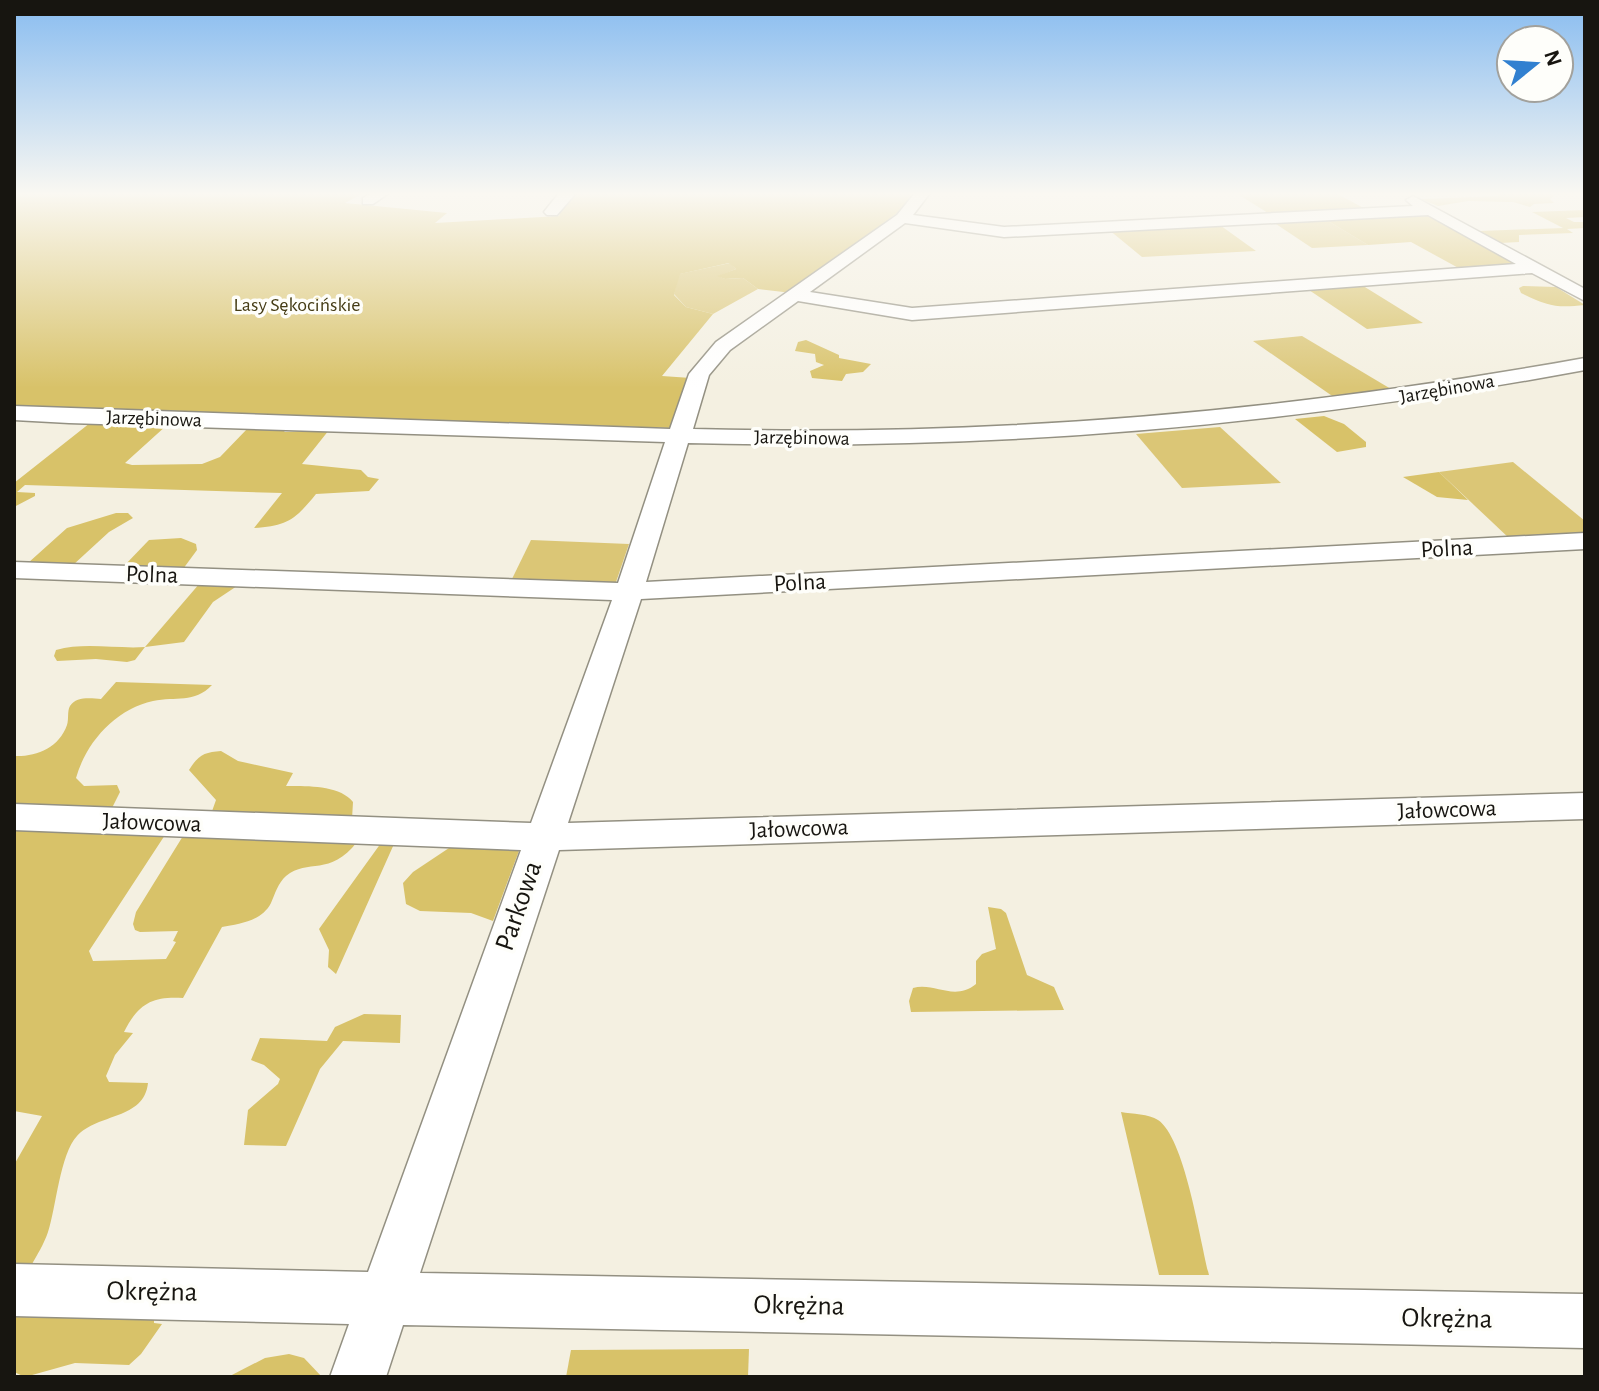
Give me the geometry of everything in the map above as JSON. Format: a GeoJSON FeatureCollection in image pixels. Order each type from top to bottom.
{"type":"FeatureCollection","features":[{"type":"Feature","properties":{"kind":"street","name":"Parkowa"},"geometry":{"type":"LineString","coordinates":[[358,1377],[629,592],[699,374],[723,346],[847,258]]}},
{"type":"Feature","properties":{"kind":"street"},"geometry":{"type":"LineString","coordinates":[[1518,258],[1585,296]]}},
{"type":"Feature","properties":{"kind":"street"},"geometry":{"type":"LineString","coordinates":[[795,295],[912,314],[1536,268]]}},
{"type":"Feature","properties":{"kind":"street","name":"Jarzębinowa"},"geometry":{"type":"LineString","coordinates":[[14,413],[679,436],[882,438],[1174,424],[1356,403],[1585,364]]}},
{"type":"Feature","properties":{"kind":"street","name":"Polna"},"geometry":{"type":"LineString","coordinates":[[14,570],[629,592],[1585,541]]}},
{"type":"Feature","properties":{"kind":"street","name":"Jałowcowa"},"geometry":{"type":"LineString","coordinates":[[14,817],[543,837],[1585,806]]}},
{"type":"Feature","properties":{"kind":"street","name":"Okrężna"},"geometry":{"type":"LineString","coordinates":[[14,1290],[937,1311],[1585,1321]]}},
{"type":"Feature","properties":{"kind":"shaded area"},"geometry":{"type":"Polygon","coordinates":[[[730,263],[736,269],[719,276],[725,279],[743,278],[758,289],[713,314],[686,307],[674,294],[679,274],[730,263]]]}},
{"type":"Feature","properties":{"kind":"shaded area"},"geometry":{"type":"Polygon","coordinates":[[[1302,336],[1396,392],[1338,400],[1253,341],[1302,336]]]}},
{"type":"Feature","properties":{"kind":"shaded area"},"geometry":{"type":"Polygon","coordinates":[[[1220,427],[1281,483],[1182,488],[1136,434],[1220,427]]]}},
{"type":"Feature","properties":{"kind":"shaded area"},"geometry":{"type":"Polygon","coordinates":[[[1513,462],[1585,521],[1585,536],[1510,539],[1439,472],[1513,462]]]}},
{"type":"Feature","properties":{"kind":"shaded area"},"geometry":{"type":"Polygon","coordinates":[[[531,540],[629,544],[615,585],[511,581],[531,540]]]}},
{"type":"Feature","properties":{"kind":"green space","name":"Lasy Sękocińskie"},"geometry":{"type":"Polygon","coordinates":[[[14,258],[838,258],[792,293],[758,289],[743,278],[717,276],[736,269],[729,263],[680,274],[674,295],[686,307],[713,314],[662,376],[691,378],[672,428],[14,405],[14,258]]]}},
{"type":"Feature","properties":{"kind":"green space"},"geometry":{"type":"Polygon","coordinates":[[[1440,258],[1505,258],[1521,267],[1464,271],[1440,258]]]}},
{"type":"Feature","properties":{"kind":"green space"},"geometry":{"type":"Polygon","coordinates":[[[1360,284],[1423,323],[1367,329],[1306,288],[1360,284]]]}},
{"type":"Feature","properties":{"kind":"green space"},"geometry":{"type":"Polygon","coordinates":[[[1556,287],[1585,305],[1545,303],[1521,293],[1519,288],[1556,287]]]}},
{"type":"Feature","properties":{"kind":"green space"},"geometry":{"type":"Polygon","coordinates":[[[806,340],[839,355],[839,358],[871,364],[863,372],[846,374],[842,381],[812,378],[810,371],[824,365],[816,362],[815,354],[795,351],[798,342],[806,340]]]}},
{"type":"Feature","properties":{"kind":"green space"},"geometry":{"type":"Polygon","coordinates":[[[1324,416],[1344,424],[1366,442],[1366,447],[1337,452],[1295,419],[1324,416]]]}},
{"type":"Feature","properties":{"kind":"green space"},"geometry":{"type":"Polygon","coordinates":[[[90,423],[167,425],[125,463],[132,465],[202,464],[220,457],[248,428],[282,429],[285,432],[329,430],[302,464],[361,470],[368,477],[379,479],[369,491],[316,494],[290,520],[275,526],[254,528],[282,493],[25,485],[17,492],[35,493],[35,496],[14,507],[14,483],[90,423]]]}},
{"type":"Feature","properties":{"kind":"green space"},"geometry":{"type":"Polygon","coordinates":[[[1439,472],[1468,500],[1437,497],[1403,477],[1439,472]]]}},
{"type":"Feature","properties":{"kind":"green space"},"geometry":{"type":"Polygon","coordinates":[[[116,513],[128,513],[133,518],[109,532],[73,565],[28,563],[67,528],[116,513]]]}},
{"type":"Feature","properties":{"kind":"green space"},"geometry":{"type":"Polygon","coordinates":[[[181,538],[196,544],[197,550],[183,569],[123,567],[149,540],[181,538]]]}},
{"type":"Feature","properties":{"kind":"green space"},"geometry":{"type":"Polygon","coordinates":[[[200,583],[240,584],[213,602],[184,642],[145,647],[200,583]]]}},
{"type":"Feature","properties":{"kind":"green space"},"geometry":{"type":"Polygon","coordinates":[[[78,646],[145,647],[135,660],[127,662],[96,659],[57,661],[54,656],[56,650],[78,646]]]}},
{"type":"Feature","properties":{"kind":"green space"},"geometry":{"type":"Polygon","coordinates":[[[116,682],[212,685],[191,697],[139,705],[115,719],[95,740],[76,778],[84,786],[117,785],[120,792],[111,810],[14,807],[14,756],[38,753],[53,745],[68,723],[69,708],[73,703],[84,698],[101,699],[116,682]]]}},
{"type":"Feature","properties":{"kind":"green space"},"geometry":{"type":"Polygon","coordinates":[[[221,751],[238,761],[293,773],[286,786],[340,792],[353,802],[352,819],[211,814],[216,800],[189,770],[202,755],[221,751]]]}},
{"type":"Feature","properties":{"kind":"green space"},"geometry":{"type":"Polygon","coordinates":[[[14,830],[165,835],[89,951],[93,961],[166,959],[176,942],[173,941],[178,931],[140,932],[135,930],[133,924],[136,912],[183,836],[357,842],[338,860],[303,868],[286,876],[262,914],[250,921],[222,927],[183,998],[154,1000],[135,1015],[124,1032],[133,1033],[115,1055],[106,1076],[109,1082],[148,1083],[145,1095],[129,1110],[86,1129],[71,1144],[62,1168],[48,1232],[31,1266],[14,1266],[14,1165],[42,1116],[14,1111],[14,830]]]}},
{"type":"Feature","properties":{"kind":"green space"},"geometry":{"type":"Polygon","coordinates":[[[381,843],[394,844],[336,974],[328,967],[329,950],[319,929],[381,843]]]}},
{"type":"Feature","properties":{"kind":"green space"},"geometry":{"type":"Polygon","coordinates":[[[452,846],[520,848],[493,921],[471,913],[420,911],[406,904],[403,883],[413,872],[452,846]]]}},
{"type":"Feature","properties":{"kind":"green space"},"geometry":{"type":"Polygon","coordinates":[[[988,907],[1006,913],[1027,975],[1054,987],[1064,1010],[911,1012],[909,1001],[913,988],[929,987],[952,992],[976,984],[976,961],[982,954],[996,949],[988,907]]]}},
{"type":"Feature","properties":{"kind":"green space"},"geometry":{"type":"Polygon","coordinates":[[[364,1014],[401,1015],[400,1043],[343,1041],[320,1069],[286,1146],[244,1145],[248,1110],[280,1079],[264,1065],[251,1060],[260,1038],[327,1041],[335,1027],[364,1014]]]}},
{"type":"Feature","properties":{"kind":"green space"},"geometry":{"type":"Polygon","coordinates":[[[1121,1112],[1154,1118],[1168,1130],[1184,1168],[1209,1275],[1159,1275],[1121,1112]]]}},
{"type":"Feature","properties":{"kind":"green space"},"geometry":{"type":"Polygon","coordinates":[[[14,1310],[154,1311],[154,1323],[162,1324],[141,1354],[129,1365],[75,1363],[25,1377],[14,1372],[14,1310]]]}},
{"type":"Feature","properties":{"kind":"green space"},"geometry":{"type":"Polygon","coordinates":[[[749,1349],[748,1377],[566,1377],[571,1350],[749,1349]]]}},
{"type":"Feature","properties":{"kind":"green space"},"geometry":{"type":"Polygon","coordinates":[[[289,1354],[304,1358],[322,1377],[228,1377],[265,1358],[289,1354]]]}}]}
